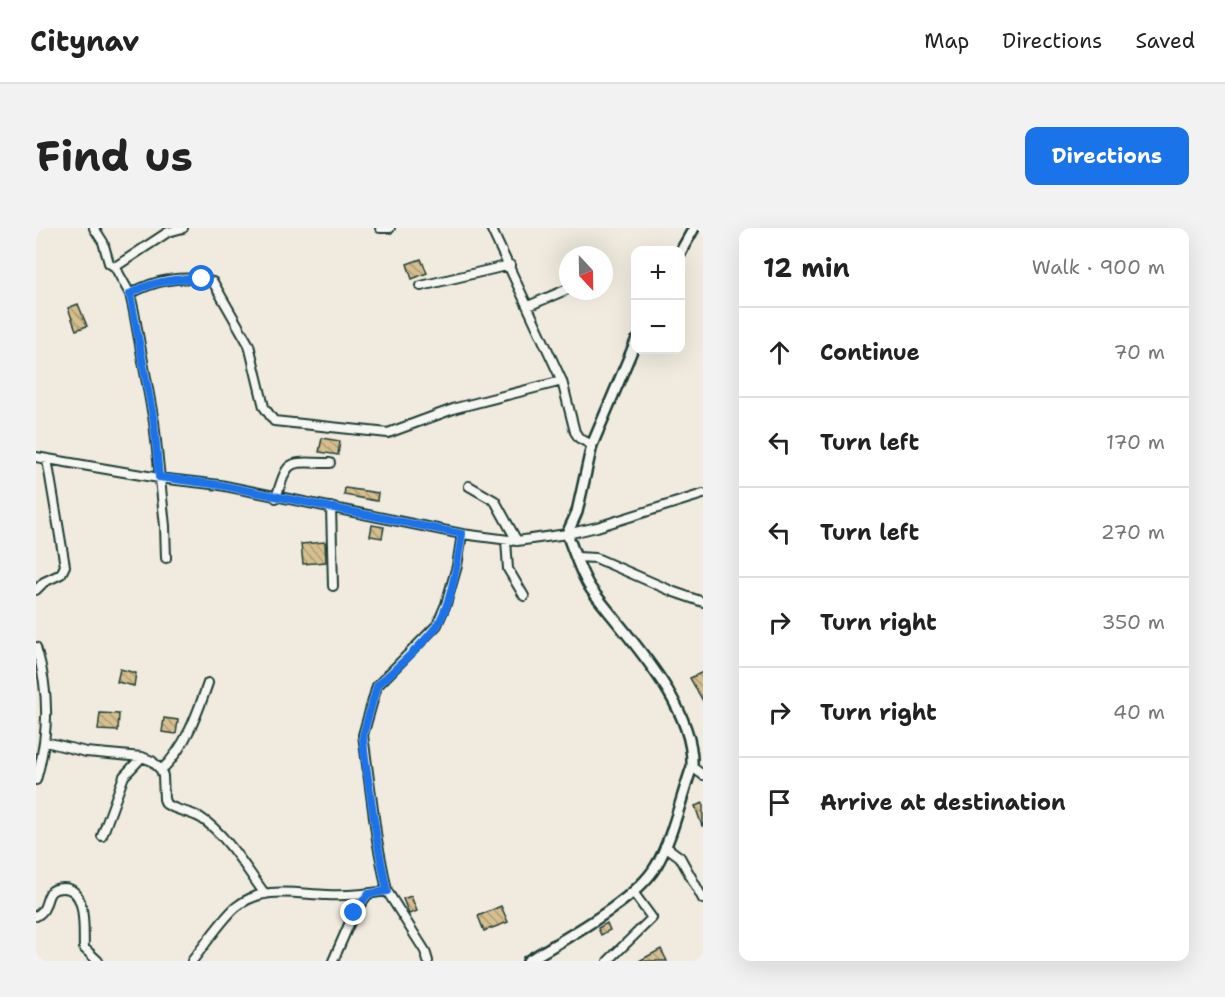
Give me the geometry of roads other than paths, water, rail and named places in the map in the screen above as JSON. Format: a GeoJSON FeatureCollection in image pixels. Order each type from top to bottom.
{"type":"FeatureCollection","features":[{"type":"Feature","properties":{"kind":"main road"},"geometry":{"type":"LineString","coordinates":[[685,246],[694,228]]}},
{"type":"Feature","properties":{"kind":"main road"},"geometry":{"type":"LineString","coordinates":[[528,961],[607,911],[645,881],[656,866],[665,846],[692,767],[692,754],[673,700],[630,635],[590,587],[567,534],[577,512],[592,445],[631,353]]}},
{"type":"Feature","properties":{"kind":"street"},"geometry":{"type":"LineString","coordinates":[[94,228],[103,242],[109,263],[115,267],[130,294],[154,422],[165,526],[166,558]]}},
{"type":"Feature","properties":{"kind":"street"},"geometry":{"type":"LineString","coordinates":[[115,267],[168,232],[183,228]]}},
{"type":"Feature","properties":{"kind":"street"},"geometry":{"type":"LineString","coordinates":[[380,228],[390,228]]}},
{"type":"Feature","properties":{"kind":"street"},"geometry":{"type":"LineString","coordinates":[[491,228],[562,381],[575,432],[579,438],[592,445]]}},
{"type":"Feature","properties":{"kind":"street"},"geometry":{"type":"LineString","coordinates":[[421,286],[510,265]]}},
{"type":"Feature","properties":{"kind":"street"},"geometry":{"type":"LineString","coordinates":[[130,294],[145,285],[160,282],[188,279],[213,282],[249,345],[264,407],[273,421],[387,433],[456,408],[562,381]]}},
{"type":"Feature","properties":{"kind":"street"},"geometry":{"type":"LineString","coordinates":[[528,306],[559,293]]}},
{"type":"Feature","properties":{"kind":"street"},"geometry":{"type":"LineString","coordinates":[[36,457],[220,485],[462,534],[517,541],[567,534],[703,494]]}},
{"type":"Feature","properties":{"kind":"street"},"geometry":{"type":"LineString","coordinates":[[36,590],[44,582],[61,574],[65,566],[47,459]]}},
{"type":"Feature","properties":{"kind":"street"},"geometry":{"type":"LineString","coordinates":[[276,498],[285,470],[289,465],[330,463]]}},
{"type":"Feature","properties":{"kind":"street"},"geometry":{"type":"LineString","coordinates":[[469,486],[495,501],[517,541]]}},
{"type":"Feature","properties":{"kind":"street"},"geometry":{"type":"LineString","coordinates":[[331,507],[333,586]]}},
{"type":"Feature","properties":{"kind":"street"},"geometry":{"type":"LineString","coordinates":[[428,961],[425,951],[387,891],[377,840],[363,735],[377,686],[437,625],[457,566],[462,534]]}},
{"type":"Feature","properties":{"kind":"street"},"geometry":{"type":"LineString","coordinates":[[506,540],[508,569],[524,597]]}},
{"type":"Feature","properties":{"kind":"street"},"geometry":{"type":"LineString","coordinates":[[576,556],[596,558],[703,602]]}},
{"type":"Feature","properties":{"kind":"street"},"geometry":{"type":"LineString","coordinates":[[36,647],[43,673],[40,700],[47,724],[46,742],[36,780]]}},
{"type":"Feature","properties":{"kind":"street"},"geometry":{"type":"LineString","coordinates":[[161,770],[180,747],[208,683]]}},
{"type":"Feature","properties":{"kind":"street"},"geometry":{"type":"LineString","coordinates":[[46,742],[86,752],[142,757],[152,761],[161,770],[163,776],[166,804],[200,817],[207,823],[228,844],[265,894]]}},
{"type":"Feature","properties":{"kind":"street"},"geometry":{"type":"LineString","coordinates":[[102,837],[124,776],[142,757]]}},
{"type":"Feature","properties":{"kind":"street"},"geometry":{"type":"LineString","coordinates":[[692,767],[703,775]]}},
{"type":"Feature","properties":{"kind":"street"},"geometry":{"type":"LineString","coordinates":[[665,846],[680,857],[703,897]]}},
{"type":"Feature","properties":{"kind":"street"},"geometry":{"type":"LineString","coordinates":[[36,916],[41,914],[47,904],[50,892],[63,888],[75,892],[79,897],[83,914],[84,948],[98,961]]}},
{"type":"Feature","properties":{"kind":"street"},"geometry":{"type":"LineString","coordinates":[[192,961],[236,907],[253,897],[290,891],[326,895],[387,891]]}},
{"type":"Feature","properties":{"kind":"street"},"geometry":{"type":"LineString","coordinates":[[608,961],[652,918],[633,892]]}},
{"type":"Feature","properties":{"kind":"street"},"geometry":{"type":"LineString","coordinates":[[333,961],[354,913],[368,894]]}}]}
